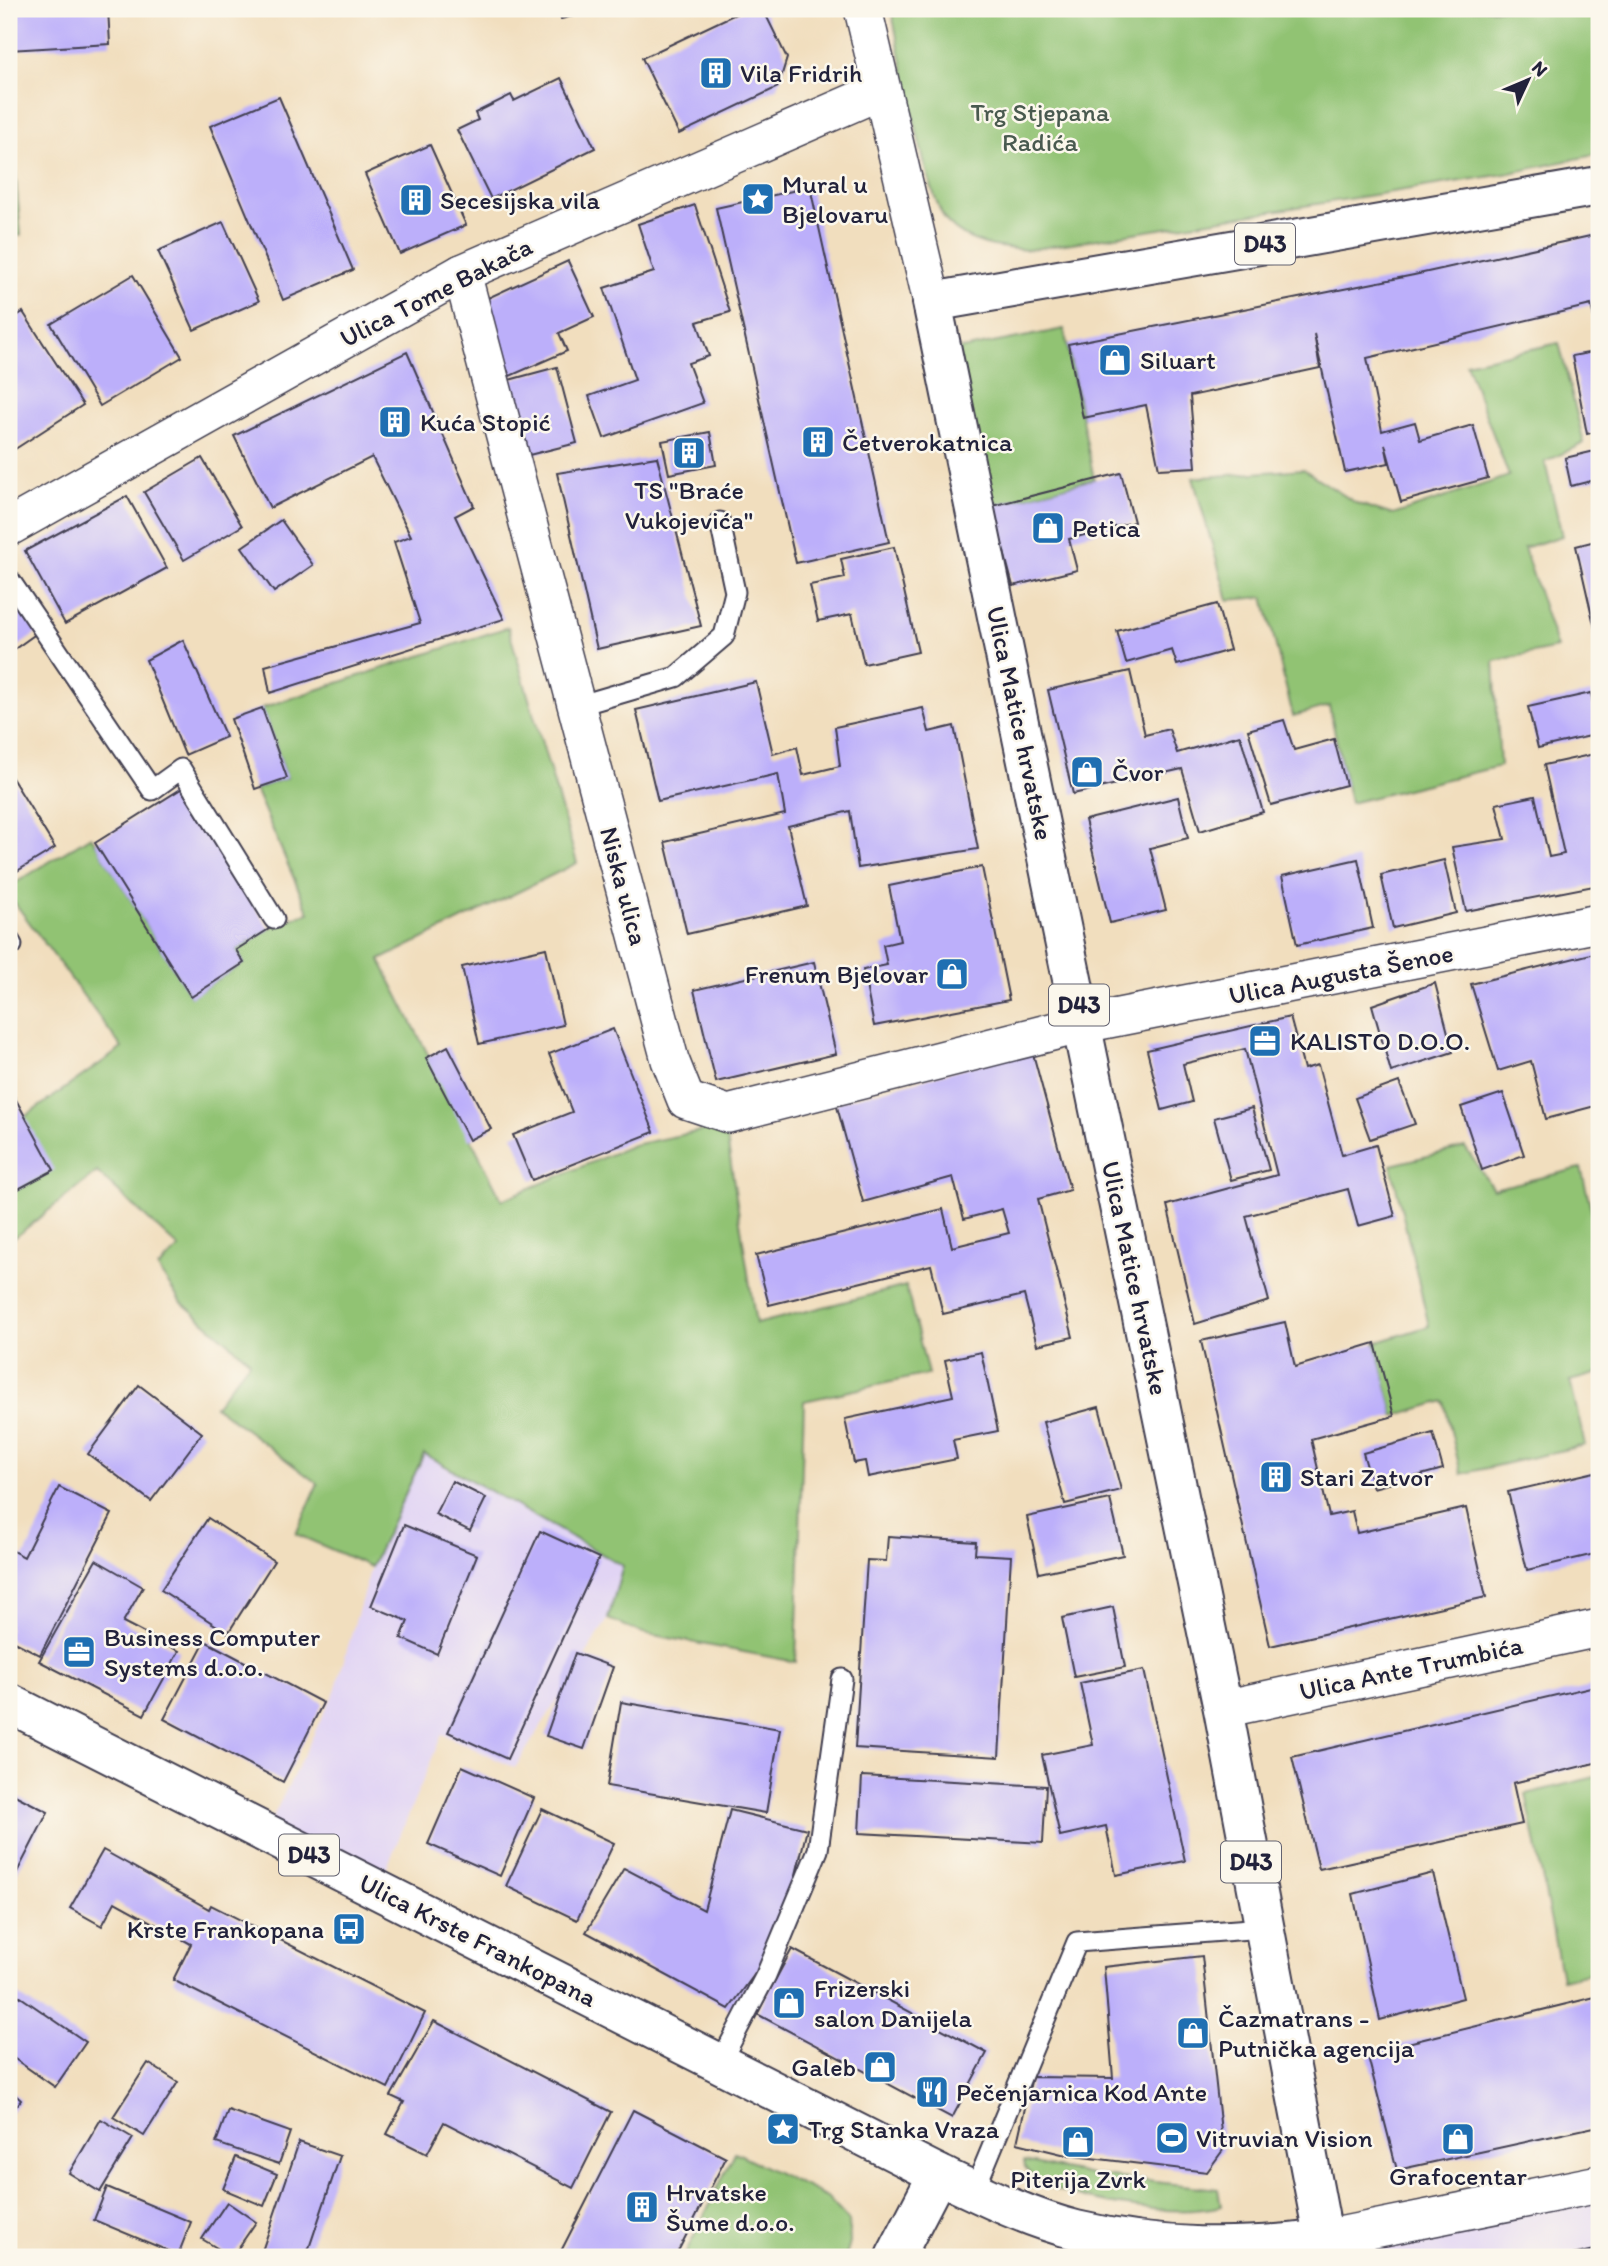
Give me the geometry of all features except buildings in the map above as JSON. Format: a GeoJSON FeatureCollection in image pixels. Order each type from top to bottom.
{"type":"FeatureCollection","features":[{"type":"Feature","properties":{"kind":"main road","name":"D43"},"geometry":{"type":"LineString","coordinates":[[932,302],[1599,186]]}},
{"type":"Feature","properties":{"kind":"main road","name":"Ulica Matice hrvatske"},"geometry":{"type":"LineString","coordinates":[[932,302],[1223,1709],[1326,2248]]}},
{"type":"Feature","properties":{"kind":"main road","name":"Ulica Krste Frankopana"},"geometry":{"type":"LineString","coordinates":[[9,1703],[720,2063]]}},
{"type":"Feature","properties":{"kind":"main road","name":"D43"},"geometry":{"type":"LineString","coordinates":[[720,2063],[974,2191],[1074,2229],[1138,2242],[1205,2249],[1326,2248]]}},
{"type":"Feature","properties":{"kind":"main road"},"geometry":{"type":"LineString","coordinates":[[895,2257],[938,2174]]}},
{"type":"Feature","properties":{"kind":"street"},"geometry":{"type":"LineString","coordinates":[[863,9],[880,91],[932,302]]}},
{"type":"Feature","properties":{"kind":"street","name":"Ulica Tome Bakača"},"geometry":{"type":"LineString","coordinates":[[9,527],[462,273],[880,91]]}},
{"type":"Feature","properties":{"kind":"street","name":"Niska ulica"},"geometry":{"type":"LineString","coordinates":[[462,273],[670,1060],[686,1100],[728,1114],[1083,1024]]}},
{"type":"Feature","properties":{"kind":"street","name":"Ulica Augusta Šenoe"},"geometry":{"type":"LineString","coordinates":[[1083,1024],[1599,923]]}},
{"type":"Feature","properties":{"kind":"street","name":"Ulica Ante Trumbića"},"geometry":{"type":"LineString","coordinates":[[1223,1709],[1599,1628]]}},
{"type":"Feature","properties":{"kind":"street"},"geometry":{"type":"LineString","coordinates":[[1326,2248],[1599,2184]]}},
{"type":"Feature","properties":{"kind":"lane"},"geometry":{"type":"LineString","coordinates":[[577,706],[676,677],[724,636],[735,592],[720,522]]}},
{"type":"Feature","properties":{"kind":"lane"},"geometry":{"type":"LineString","coordinates":[[9,579],[152,790],[181,769],[274,919]]}},
{"type":"Feature","properties":{"kind":"lane"},"geometry":{"type":"LineString","coordinates":[[720,2063],[766,1975],[818,1850],[842,1678]]}},
{"type":"Feature","properties":{"kind":"lane"},"geometry":{"type":"LineString","coordinates":[[974,2191],[1077,1942],[1263,1928]]}},
{"type":"Feature","properties":{"kind":"shaded area"},"geometry":{"type":"Polygon","coordinates":[[[423,1454],[623,1566],[608,1619],[515,1768],[442,1734],[378,1889],[265,1833],[335,1691],[371,1567],[423,1454]]]}},
{"type":"Feature","properties":{"kind":"shaded area"},"geometry":{"type":"Polygon","coordinates":[[[1599,2184],[1599,2257],[1327,2257],[1599,2184]]]}},
{"type":"Feature","properties":{"kind":"green space","name":"Trg Stjepana Radića"},"geometry":{"type":"Polygon","coordinates":[[[891,9],[1599,9],[1599,154],[1505,174],[1028,250],[995,246],[975,241],[956,230],[948,223],[940,209],[923,155],[891,9]]]}},
{"type":"Feature","properties":{"kind":"green space"},"geometry":{"type":"Polygon","coordinates":[[[9,101],[21,235],[9,239],[9,101]]]}},
{"type":"Feature","properties":{"kind":"green space"},"geometry":{"type":"Polygon","coordinates":[[[1064,329],[1094,479],[992,506],[942,353],[1064,329]]]}},
{"type":"Feature","properties":{"kind":"green space"},"geometry":{"type":"Polygon","coordinates":[[[1559,343],[1584,443],[1545,462],[1562,536],[1524,548],[1557,648],[1494,661],[1500,766],[1350,803],[1329,706],[1293,716],[1264,597],[1228,600],[1193,478],[1303,469],[1356,503],[1393,515],[1509,476],[1466,363],[1559,343]]]}},
{"type":"Feature","properties":{"kind":"green space"},"geometry":{"type":"Polygon","coordinates":[[[508,627],[577,863],[380,960],[502,1200],[633,1145],[725,1126],[756,1324],[906,1286],[928,1374],[804,1401],[796,1662],[643,1633],[608,1619],[623,1566],[424,1454],[371,1567],[296,1534],[318,1484],[215,1406],[250,1361],[180,1301],[158,1268],[179,1248],[97,1172],[9,1242],[9,1128],[122,1048],[9,895],[9,887],[91,836],[191,996],[244,963],[236,950],[277,924],[309,913],[255,789],[287,778],[262,708],[508,627]]]}},
{"type":"Feature","properties":{"kind":"green space"},"geometry":{"type":"Polygon","coordinates":[[[1465,1147],[1493,1189],[1581,1168],[1599,1241],[1599,1373],[1570,1381],[1585,1445],[1461,1474],[1444,1401],[1394,1416],[1375,1343],[1429,1326],[1391,1165],[1465,1147]]]}},
{"type":"Feature","properties":{"kind":"green space"},"geometry":{"type":"Polygon","coordinates":[[[1599,1776],[1599,1971],[1562,1979],[1526,1794],[1599,1776]]]}},
{"type":"Feature","properties":{"kind":"green space","name":"Trg Stanka Vraza"},"geometry":{"type":"Polygon","coordinates":[[[735,2152],[827,2197],[849,2221],[850,2243],[846,2257],[684,2257],[735,2152]]]}},
{"type":"Feature","properties":{"kind":"green space"},"geometry":{"type":"Polygon","coordinates":[[[1024,2161],[1092,2175],[1218,2189],[1221,2206],[1202,2209],[1156,2209],[1084,2198],[1041,2184],[1025,2167],[1024,2161]]]}},
{"type":"Feature","properties":{"kind":"green space"},"geometry":{"type":"Polygon","coordinates":[[[972,2250],[1016,2257],[955,2257],[972,2250]]]}},
{"type":"Feature","properties":{"kind":"place","name":"Vila Fridrih"},"geometry":{"type":"Point","coordinates":[716,73]}},
{"type":"Feature","properties":{"kind":"place","name":"Mural u Bjelovaru"},"geometry":{"type":"Point","coordinates":[758,199]}},
{"type":"Feature","properties":{"kind":"place","name":"Secesijska vila"},"geometry":{"type":"Point","coordinates":[416,200]}},
{"type":"Feature","properties":{"kind":"place","name":"Siluart"},"geometry":{"type":"Point","coordinates":[1115,360]}},
{"type":"Feature","properties":{"kind":"place","name":"Kuća Stopić"},"geometry":{"type":"Point","coordinates":[395,422]}},
{"type":"Feature","properties":{"kind":"place","name":"Četverokatnica"},"geometry":{"type":"Point","coordinates":[818,442]}},
{"type":"Feature","properties":{"kind":"place","name":"TS \"Braće Vukojevića\""},"geometry":{"type":"Point","coordinates":[689,453]}},
{"type":"Feature","properties":{"kind":"place","name":"Petica"},"geometry":{"type":"Point","coordinates":[1048,528]}},
{"type":"Feature","properties":{"kind":"place","name":"Čvor"},"geometry":{"type":"Point","coordinates":[1087,772]}},
{"type":"Feature","properties":{"kind":"place","name":"Frenum Bjelovar"},"geometry":{"type":"Point","coordinates":[952,974]}},
{"type":"Feature","properties":{"kind":"place","name":"KALISTO D.O.O."},"geometry":{"type":"Point","coordinates":[1265,1041]}},
{"type":"Feature","properties":{"kind":"place","name":"Stari Zatvor"},"geometry":{"type":"Point","coordinates":[1276,1477]}},
{"type":"Feature","properties":{"kind":"place","name":"Business Computer Systems d.o.o."},"geometry":{"type":"Point","coordinates":[79,1652]}},
{"type":"Feature","properties":{"kind":"place","name":"Krste Frankopana"},"geometry":{"type":"Point","coordinates":[349,1929]}},
{"type":"Feature","properties":{"kind":"place","name":"Frizerski salon Danijela"},"geometry":{"type":"Point","coordinates":[789,2003]}},
{"type":"Feature","properties":{"kind":"place","name":"Čazmatrans - Putnička agencija"},"geometry":{"type":"Point","coordinates":[1193,2033]}},
{"type":"Feature","properties":{"kind":"place","name":"Galeb"},"geometry":{"type":"Point","coordinates":[880,2067]}},
{"type":"Feature","properties":{"kind":"place","name":"Pečenjarnica Kod Ante"},"geometry":{"type":"Point","coordinates":[932,2092]}},
{"type":"Feature","properties":{"kind":"place","name":"Trg Stanka Vraza"},"geometry":{"type":"Point","coordinates":[783,2129]}},
{"type":"Feature","properties":{"kind":"place","name":"Vitruvian Vision"},"geometry":{"type":"Point","coordinates":[1172,2138]}},
{"type":"Feature","properties":{"kind":"place","name":"Grafocentar"},"geometry":{"type":"Point","coordinates":[1458,2139]}},
{"type":"Feature","properties":{"kind":"place","name":"Piterija Zvrk"},"geometry":{"type":"Point","coordinates":[1078,2142]}},
{"type":"Feature","properties":{"kind":"place","name":"Hrvatske Šume d.o.o."},"geometry":{"type":"Point","coordinates":[642,2207]}}]}
